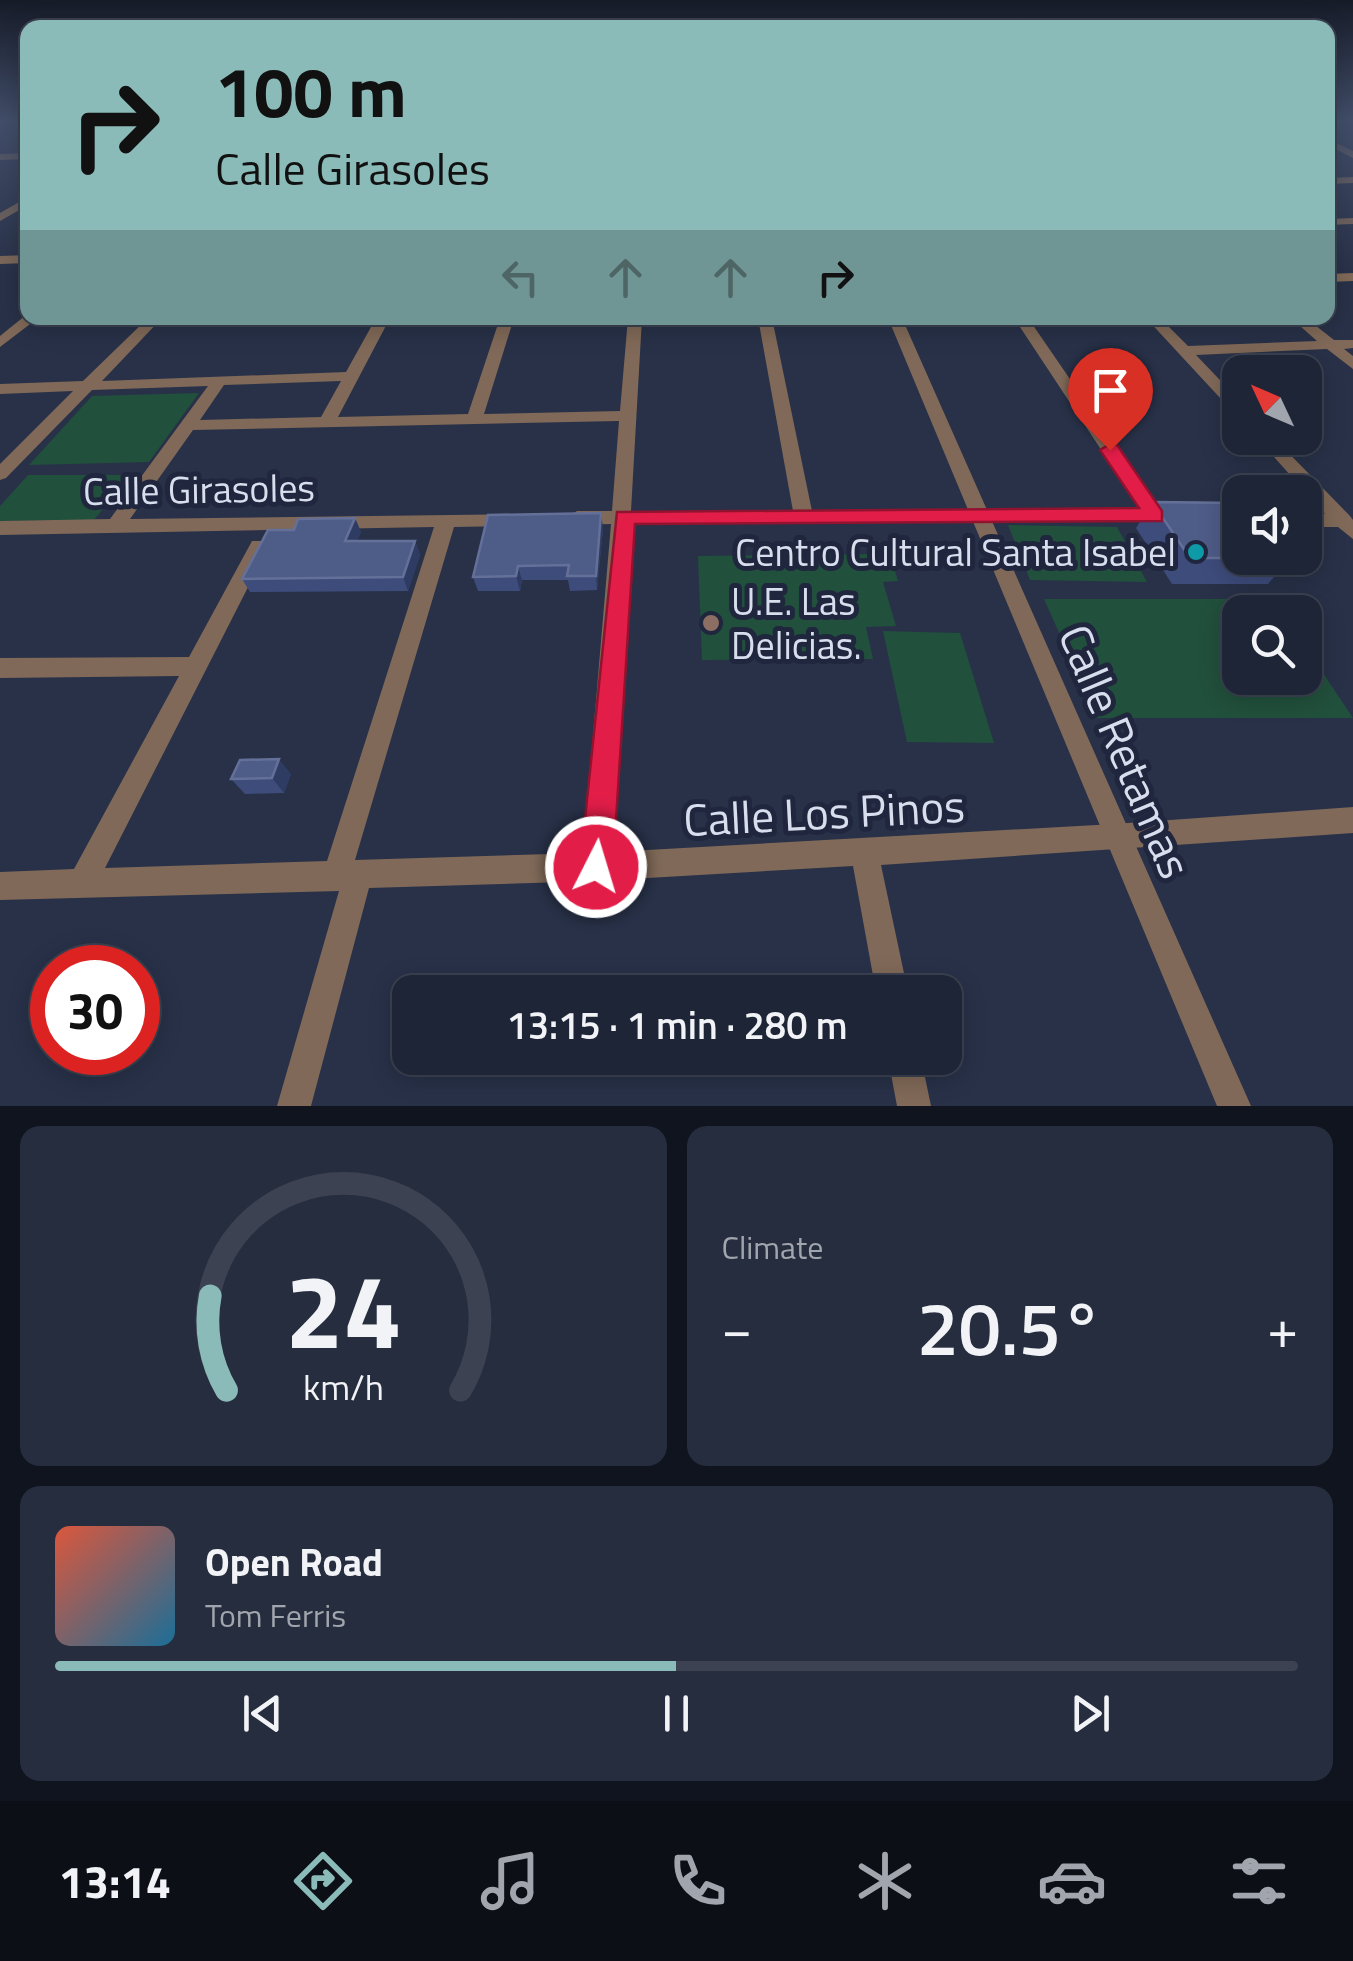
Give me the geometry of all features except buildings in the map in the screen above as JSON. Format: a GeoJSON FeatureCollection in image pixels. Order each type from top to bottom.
{"type":"FeatureCollection","features":[{"type":"Feature","properties":{"kind":"street"},"geometry":{"type":"LineString","coordinates":[[0,218],[6,210]]}},
{"type":"Feature","properties":{"kind":"street"},"geometry":{"type":"LineString","coordinates":[[0,343],[22,325]]}},
{"type":"Feature","properties":{"kind":"street"},"geometry":{"type":"LineString","coordinates":[[0,474],[149,325]]}},
{"type":"Feature","properties":{"kind":"street"},"geometry":{"type":"LineString","coordinates":[[328,420],[379,325]]}},
{"type":"Feature","properties":{"kind":"street"},"geometry":{"type":"LineString","coordinates":[[475,418],[505,325]]}},
{"type":"Feature","properties":{"kind":"street"},"geometry":{"type":"LineString","coordinates":[[596,867],[624,517],[635,325]]}},
{"type":"Feature","properties":{"kind":"street"},"geometry":{"type":"LineString","coordinates":[[766,325],[803,514]]}},
{"type":"Feature","properties":{"kind":"street","name":"Calle Retamas"},"geometry":{"type":"LineString","coordinates":[[898,325],[983,514],[1114,838],[1234,1106]]}},
{"type":"Feature","properties":{"kind":"street"},"geometry":{"type":"LineString","coordinates":[[1026,325],[1155,516]]}},
{"type":"Feature","properties":{"kind":"street"},"geometry":{"type":"LineString","coordinates":[[1160,325],[1222,391]]}},
{"type":"Feature","properties":{"kind":"street"},"geometry":{"type":"LineString","coordinates":[[1307,325],[1353,364]]}},
{"type":"Feature","properties":{"kind":"street"},"geometry":{"type":"LineString","coordinates":[[1185,351],[1353,344]]}},
{"type":"Feature","properties":{"kind":"street"},"geometry":{"type":"LineString","coordinates":[[0,388],[218,384],[353,376]]}},
{"type":"Feature","properties":{"kind":"street"},"geometry":{"type":"LineString","coordinates":[[116,524],[192,425],[218,384]]}},
{"type":"Feature","properties":{"kind":"street"},"geometry":{"type":"LineString","coordinates":[[192,425],[630,416]]}},
{"type":"Feature","properties":{"kind":"street"},"geometry":{"type":"LineString","coordinates":[[1282,455],[1348,526]]}},
{"type":"Feature","properties":{"kind":"street"},"geometry":{"type":"LineString","coordinates":[[565,518],[803,514],[1189,517]]}},
{"type":"Feature","properties":{"kind":"street","name":"Calle Girasoles"},"geometry":{"type":"LineString","coordinates":[[0,528],[525,518]]}},
{"type":"Feature","properties":{"kind":"street"},"geometry":{"type":"LineString","coordinates":[[294,1106],[347,877],[446,520]]}},
{"type":"Feature","properties":{"kind":"street"},"geometry":{"type":"LineString","coordinates":[[1322,522],[1348,526]]}},
{"type":"Feature","properties":{"kind":"street"},"geometry":{"type":"LineString","coordinates":[[81,886],[193,666],[272,523]]}},
{"type":"Feature","properties":{"kind":"street"},"geometry":{"type":"LineString","coordinates":[[0,668],[193,666]]}},
{"type":"Feature","properties":{"kind":"street","name":"Calle Los Pinos"},"geometry":{"type":"LineString","coordinates":[[0,886],[347,877],[865,854],[1353,820]]}},
{"type":"Feature","properties":{"kind":"street"},"geometry":{"type":"LineString","coordinates":[[865,854],[889,975]]}},
{"type":"Feature","properties":{"kind":"street"},"geometry":{"type":"LineString","coordinates":[[908,1075],[914,1106]]}},
{"type":"Feature","properties":{"kind":"green space"},"geometry":{"type":"Polygon","coordinates":[[[199,393],[149,462],[29,465],[92,396],[199,393]]]}},
{"type":"Feature","properties":{"kind":"green space"},"geometry":{"type":"Polygon","coordinates":[[[28,475],[130,475],[94,520],[0,521],[0,506],[28,475]]]}},
{"type":"Feature","properties":{"kind":"green space"},"geometry":{"type":"Polygon","coordinates":[[[1008,525],[1117,527],[1147,582],[1030,580],[1008,525]]]}},
{"type":"Feature","properties":{"kind":"green space"},"geometry":{"type":"Polygon","coordinates":[[[890,554],[898,581],[883,582],[896,626],[866,627],[873,659],[702,660],[698,556],[890,554]]]}},
{"type":"Feature","properties":{"kind":"green space"},"geometry":{"type":"Polygon","coordinates":[[[1044,599],[1222,599],[1222,695],[1322,695],[1322,672],[1353,718],[1097,718],[1044,599]]]}},
{"type":"Feature","properties":{"kind":"green space"},"geometry":{"type":"Polygon","coordinates":[[[883,631],[960,633],[994,743],[907,742],[883,631]]]}},
{"type":"Feature","properties":{"kind":"place","name":"Centro Cultural Santa Isabel"},"geometry":{"type":"Point","coordinates":[1196,552]}},
{"type":"Feature","properties":{"kind":"place","name":"U.E. Las Delicias."},"geometry":{"type":"Point","coordinates":[711,623]}},
{"type":"Feature","properties":{"kind":"route"},"geometry":{"type":"LineString","coordinates":[[596,867],[624,517],[1155,516],[1110,450]]}}]}
